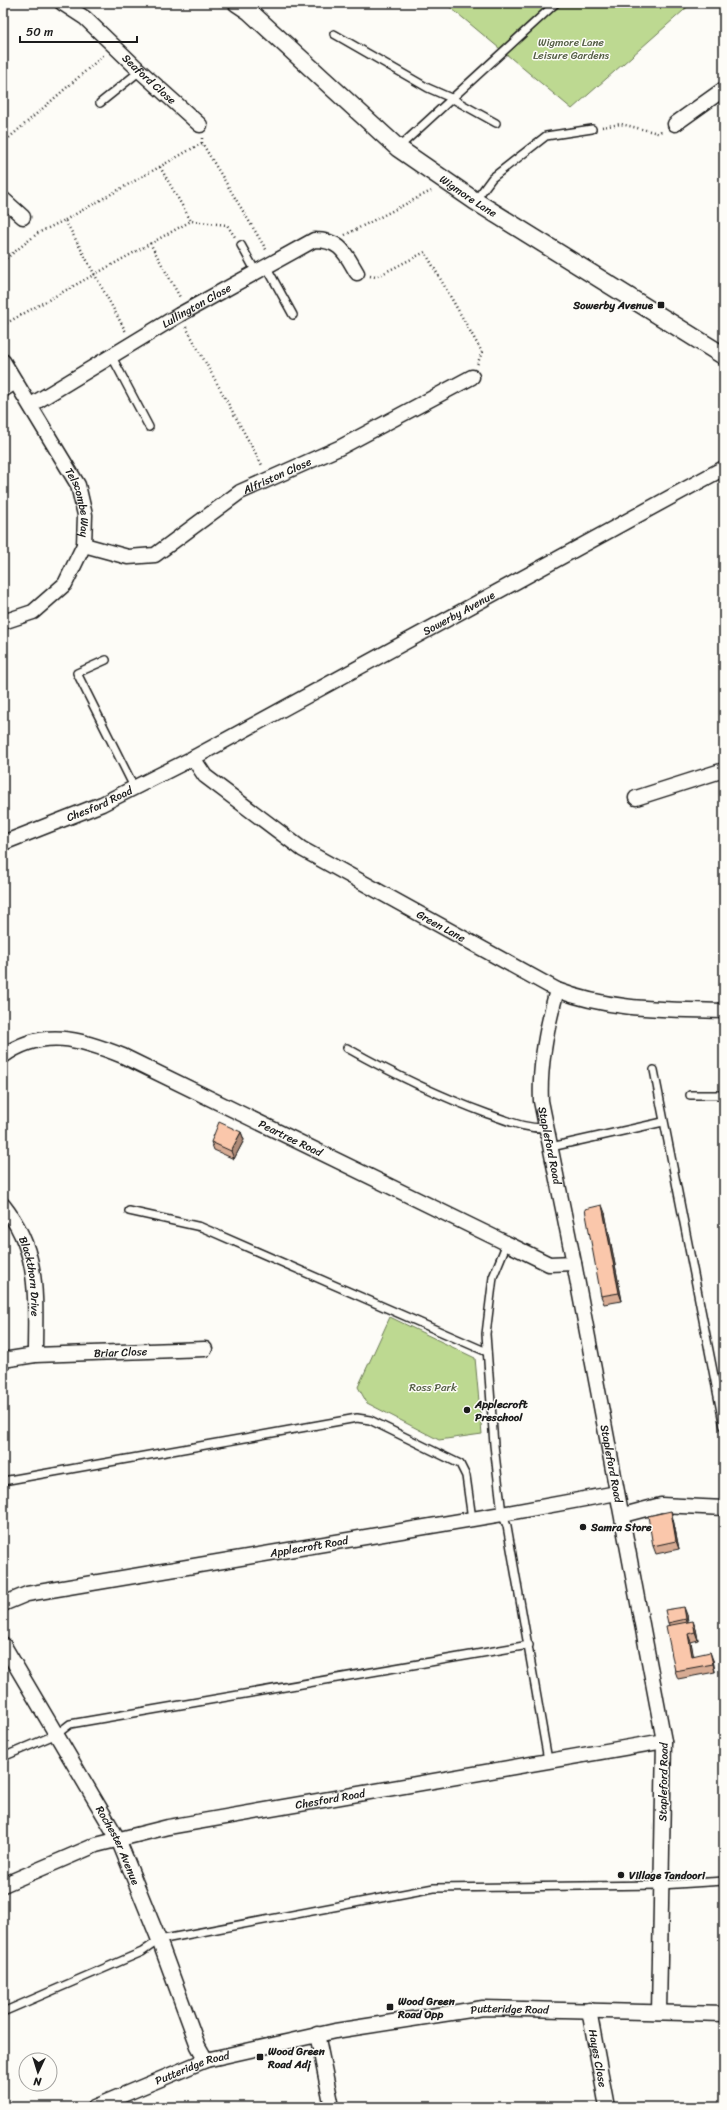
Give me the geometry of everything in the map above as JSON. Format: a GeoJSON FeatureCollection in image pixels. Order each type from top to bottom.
{"type":"FeatureCollection","features":[{"type":"Feature","properties":{"kind":"street","name":"Seaford Close"},"geometry":{"type":"LineString","coordinates":[[62,3],[85,18],[115,45],[140,71],[200,125]]}},
{"type":"Feature","properties":{"kind":"street","name":"Wigmore Lane"},"geometry":{"type":"LineString","coordinates":[[237,3],[249,11],[398,148],[475,201],[724,356]]}},
{"type":"Feature","properties":{"kind":"street"},"geometry":{"type":"LineString","coordinates":[[674,124],[724,89]]}},
{"type":"Feature","properties":{"kind":"street"},"geometry":{"type":"LineString","coordinates":[[3,199],[23,217]]}},
{"type":"Feature","properties":{"kind":"street","name":"Lullington Close"},"geometry":{"type":"LineString","coordinates":[[31,405],[183,312],[265,266],[314,240],[332,242]]}},
{"type":"Feature","properties":{"kind":"street"},"geometry":{"type":"LineString","coordinates":[[332,242],[341,248],[357,273]]}},
{"type":"Feature","properties":{"kind":"street","name":"Telscombe Way"},"geometry":{"type":"LineString","coordinates":[[3,361],[78,485],[85,515],[84,545],[65,584],[33,612],[3,622]]}},
{"type":"Feature","properties":{"kind":"street","name":"Alfriston Close"},"geometry":{"type":"LineString","coordinates":[[84,545],[128,557],[155,555],[240,492],[339,448],[472,377]]}},
{"type":"Feature","properties":{"kind":"street"},"geometry":{"type":"LineString","coordinates":[[3,390],[15,382]]}},
{"type":"Feature","properties":{"kind":"street","name":"Sowerby Avenue"},"geometry":{"type":"LineString","coordinates":[[193,758],[724,468]]}},
{"type":"Feature","properties":{"kind":"street","name":"Chesford Road"},"geometry":{"type":"LineString","coordinates":[[3,843],[102,804],[193,758]]}},
{"type":"Feature","properties":{"kind":"street","name":"Green Lane"},"geometry":{"type":"LineString","coordinates":[[193,758],[205,776],[302,849],[557,990],[583,1000],[611,1005],[724,1011]]}},
{"type":"Feature","properties":{"kind":"street"},"geometry":{"type":"LineString","coordinates":[[636,798],[724,770]]}},
{"type":"Feature","properties":{"kind":"street","name":"Stapleford Road"},"geometry":{"type":"LineString","coordinates":[[557,990],[551,1012],[540,1085],[541,1101],[574,1263],[664,1741],[659,2012]]}},
{"type":"Feature","properties":{"kind":"street","name":"Peartree Road"},"geometry":{"type":"LineString","coordinates":[[3,1056],[11,1050],[34,1041],[50,1038],[65,1038],[98,1045],[549,1264],[574,1263]]}},
{"type":"Feature","properties":{"kind":"street","name":"Blackthorn Drive"},"geometry":{"type":"LineString","coordinates":[[3,1205],[15,1220],[28,1246],[35,1278],[35,1355]]}},
{"type":"Feature","properties":{"kind":"street","name":"Briar Close"},"geometry":{"type":"LineString","coordinates":[[3,1360],[35,1355],[205,1349]]}},
{"type":"Feature","properties":{"kind":"street","name":"Applecroft Road"},"geometry":{"type":"LineString","coordinates":[[3,1604],[27,1594],[502,1514],[617,1493]]}},
{"type":"Feature","properties":{"kind":"street"},"geometry":{"type":"LineString","coordinates":[[622,1515],[661,1505],[724,1508]]}},
{"type":"Feature","properties":{"kind":"street","name":"Rochester Avenue"},"geometry":{"type":"LineString","coordinates":[[3,1644],[118,1839],[159,1940],[198,2046],[206,2060]]}},
{"type":"Feature","properties":{"kind":"street","name":"Chesford Road"},"geometry":{"type":"LineString","coordinates":[[3,1885],[96,1845],[168,1827],[664,1741]]}},
{"type":"Feature","properties":{"kind":"street","name":"Putteridge Road"},"geometry":{"type":"LineString","coordinates":[[94,2107],[206,2060],[317,2034],[483,2008],[724,2014]]}},
{"type":"Feature","properties":{"kind":"street","name":"Hayes Close"},"geometry":{"type":"LineString","coordinates":[[589,2010],[606,2107]]}},
{"type":"Feature","properties":{"kind":"street"},"geometry":{"type":"LineString","coordinates":[[317,2034],[332,2107]]}},
{"type":"Feature","properties":{"kind":"lane"},"geometry":{"type":"LineString","coordinates":[[398,148],[556,3]]}},
{"type":"Feature","properties":{"kind":"lane"},"geometry":{"type":"LineString","coordinates":[[334,34],[428,88],[451,98],[496,123]]}},
{"type":"Feature","properties":{"kind":"lane"},"geometry":{"type":"LineString","coordinates":[[100,103],[140,71]]}},
{"type":"Feature","properties":{"kind":"lane"},"geometry":{"type":"LineString","coordinates":[[475,201],[492,178],[546,136],[592,129]]}},
{"type":"Feature","properties":{"kind":"lane"},"geometry":{"type":"LineString","coordinates":[[241,245],[265,266],[294,315]]}},
{"type":"Feature","properties":{"kind":"lane"},"geometry":{"type":"LineString","coordinates":[[111,355],[149,427]]}},
{"type":"Feature","properties":{"kind":"lane"},"geometry":{"type":"LineString","coordinates":[[106,660],[77,673],[134,788]]}},
{"type":"Feature","properties":{"kind":"lane"},"geometry":{"type":"LineString","coordinates":[[347,1048],[393,1074],[452,1101],[531,1129],[547,1128]]}},
{"type":"Feature","properties":{"kind":"lane"},"geometry":{"type":"LineString","coordinates":[[654,1070],[724,1428]]}},
{"type":"Feature","properties":{"kind":"lane"},"geometry":{"type":"LineString","coordinates":[[690,1095],[724,1095]]}},
{"type":"Feature","properties":{"kind":"lane"},"geometry":{"type":"LineString","coordinates":[[551,1147],[663,1122]]}},
{"type":"Feature","properties":{"kind":"lane"},"geometry":{"type":"LineString","coordinates":[[128,1211],[201,1227],[487,1352]]}},
{"type":"Feature","properties":{"kind":"lane"},"geometry":{"type":"LineString","coordinates":[[507,1243],[493,1277],[486,1334],[494,1445],[502,1514],[507,1526],[548,1760]]}},
{"type":"Feature","properties":{"kind":"lane"},"geometry":{"type":"LineString","coordinates":[[3,1481],[357,1418],[370,1420],[460,1464],[466,1476],[472,1519]]}},
{"type":"Feature","properties":{"kind":"lane"},"geometry":{"type":"LineString","coordinates":[[3,1757],[57,1734],[70,1724],[529,1645]]}},
{"type":"Feature","properties":{"kind":"lane"},"geometry":{"type":"LineString","coordinates":[[3,2012],[142,1952],[159,1940],[434,1888],[661,1886],[724,1881]]}},
{"type":"Feature","properties":{"kind":"path"},"geometry":{"type":"LineString","coordinates":[[3,143],[115,45]]}},
{"type":"Feature","properties":{"kind":"path"},"geometry":{"type":"LineString","coordinates":[[592,129],[621,124],[658,133],[674,124]]}},
{"type":"Feature","properties":{"kind":"path"},"geometry":{"type":"LineString","coordinates":[[200,125],[202,143],[265,266]]}},
{"type":"Feature","properties":{"kind":"path"},"geometry":{"type":"LineString","coordinates":[[3,261],[38,233],[65,220],[202,143]]}},
{"type":"Feature","properties":{"kind":"path"},"geometry":{"type":"LineString","coordinates":[[160,167],[191,221]]}},
{"type":"Feature","properties":{"kind":"path"},"geometry":{"type":"LineString","coordinates":[[332,242],[437,188]]}},
{"type":"Feature","properties":{"kind":"path"},"geometry":{"type":"LineString","coordinates":[[65,220],[132,343]]}},
{"type":"Feature","properties":{"kind":"path"},"geometry":{"type":"LineString","coordinates":[[3,325],[191,221],[227,225],[241,245]]}},
{"type":"Feature","properties":{"kind":"path"},"geometry":{"type":"LineString","coordinates":[[150,244],[183,312],[270,479]]}},
{"type":"Feature","properties":{"kind":"path"},"geometry":{"type":"LineString","coordinates":[[357,273],[376,277],[425,252],[482,352],[472,377]]}},
{"type":"Feature","properties":{"kind":"green space","name":"Wigmore Lane Leisure Gardens"},"geometry":{"type":"Polygon","coordinates":[[[445,3],[692,3],[572,109],[445,3]]]}},
{"type":"Feature","properties":{"kind":"green space","name":"Ross Park"},"geometry":{"type":"Polygon","coordinates":[[[390,1317],[475,1358],[482,1434],[439,1440],[367,1403],[358,1387],[390,1317]]]}},
{"type":"Feature","properties":{"kind":"building"},"geometry":{"type":"Polygon","coordinates":[[[219,1122],[241,1132],[231,1151],[211,1142],[219,1122]]]}},
{"type":"Feature","properties":{"kind":"building"},"geometry":{"type":"Polygon","coordinates":[[[602,1205],[619,1293],[601,1296],[585,1209],[602,1205]]]}},
{"type":"Feature","properties":{"kind":"building"},"geometry":{"type":"Polygon","coordinates":[[[671,1511],[676,1541],[653,1546],[648,1516],[671,1511]]]}},
{"type":"Feature","properties":{"kind":"building"},"geometry":{"type":"Polygon","coordinates":[[[684,1607],[686,1619],[668,1623],[665,1610],[684,1607]]]}},
{"type":"Feature","properties":{"kind":"building"},"geometry":{"type":"Polygon","coordinates":[[[693,1621],[695,1632],[688,1634],[692,1656],[710,1652],[713,1664],[675,1671],[666,1626],[693,1621]]]}},
{"type":"Feature","properties":{"kind":"place","name":"Sowerby Avenue"},"geometry":{"type":"Point","coordinates":[661,305]}},
{"type":"Feature","properties":{"kind":"place","name":"Applecroft Preschool"},"geometry":{"type":"Point","coordinates":[467,1410]}},
{"type":"Feature","properties":{"kind":"place","name":"Samra Store"},"geometry":{"type":"Point","coordinates":[583,1527]}},
{"type":"Feature","properties":{"kind":"place","name":"Village Tandoori"},"geometry":{"type":"Point","coordinates":[621,1875]}},
{"type":"Feature","properties":{"kind":"place","name":"Wood Green Road Opp"},"geometry":{"type":"Point","coordinates":[390,2007]}},
{"type":"Feature","properties":{"kind":"place","name":"Wood Green Road Adj"},"geometry":{"type":"Point","coordinates":[260,2057]}}]}
